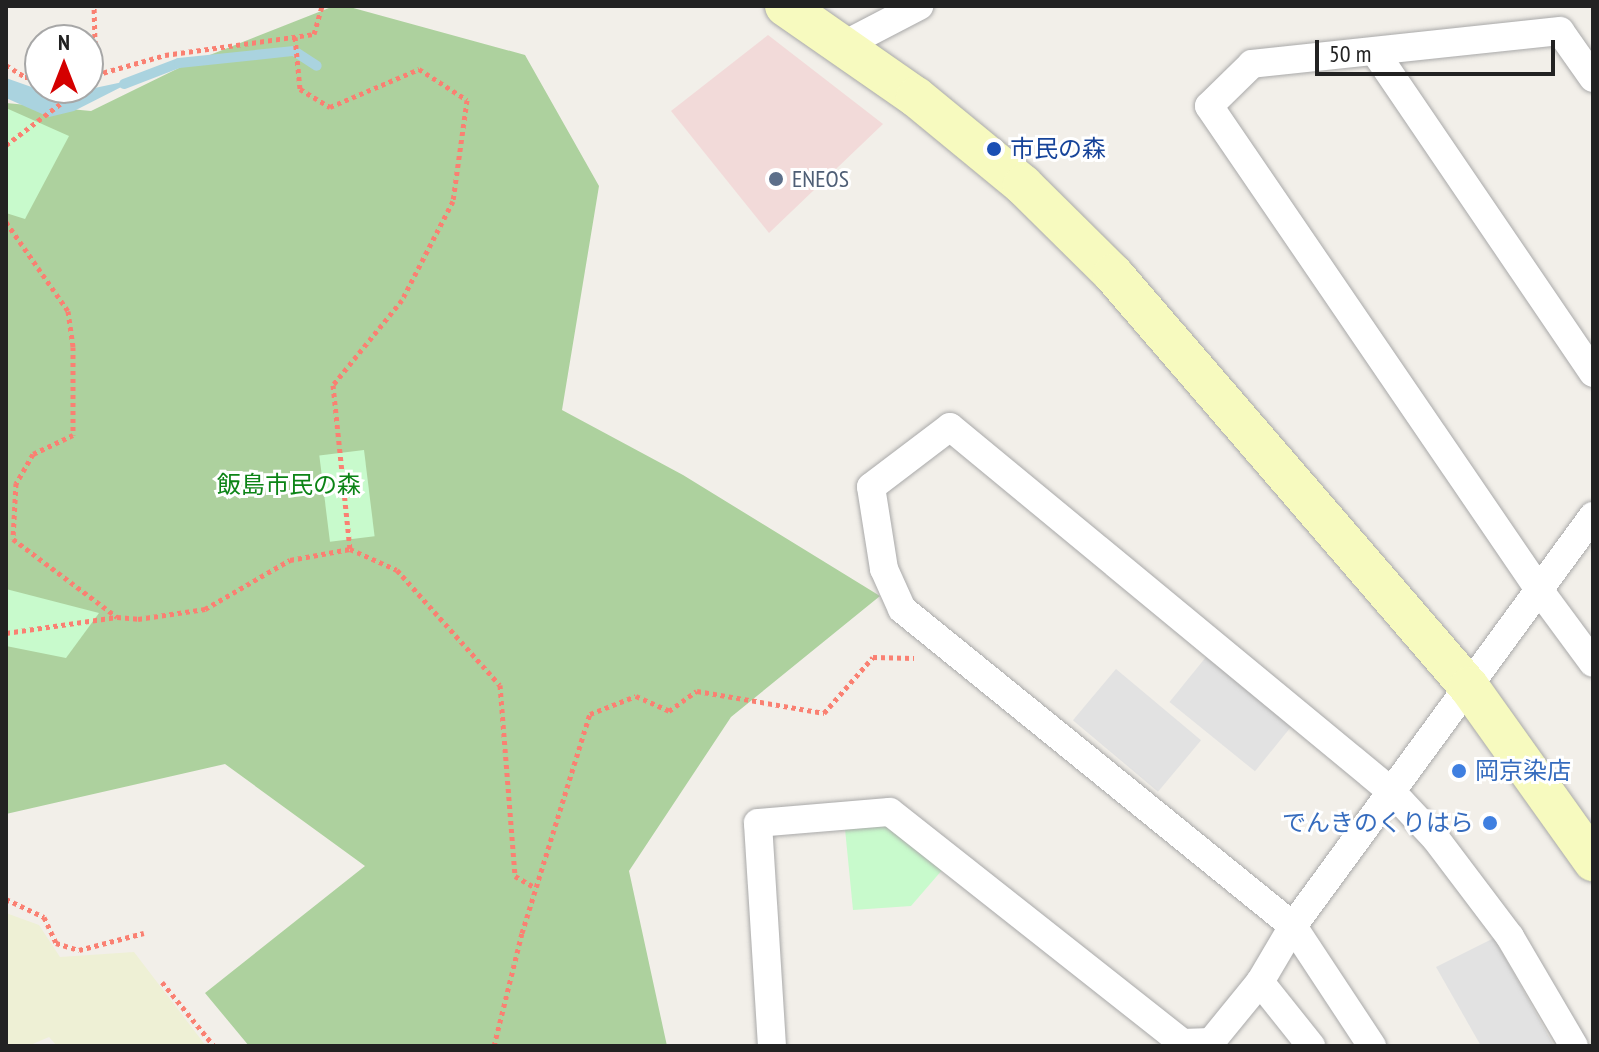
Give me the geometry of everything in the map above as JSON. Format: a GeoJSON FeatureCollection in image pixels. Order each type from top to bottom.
{"type":"FeatureCollection","features":[{"type":"Feature","properties":{"kind":"street"},"geometry":{"type":"LineString","coordinates":[[785,6],[916,97],[1023,185],[1113,274],[1469,687],[1593,861]]}},
{"type":"Feature","properties":{"kind":"street"},"geometry":{"type":"LineString","coordinates":[[844,45],[919,6]]}},
{"type":"Feature","properties":{"kind":"street"},"geometry":{"type":"LineString","coordinates":[[1593,78],[1560,31],[1252,64],[1209,106],[1540,591],[1593,663]]}},
{"type":"Feature","properties":{"kind":"street"},"geometry":{"type":"LineString","coordinates":[[1375,52],[1593,373]]}},
{"type":"Feature","properties":{"kind":"street"},"geometry":{"type":"LineString","coordinates":[[1372,1046],[1293,926],[902,609],[884,569],[871,487],[950,427],[1392,792],[1436,839],[1510,937],[1574,1046]]}},
{"type":"Feature","properties":{"kind":"street"},"geometry":{"type":"LineString","coordinates":[[772,1046],[758,823],[890,812],[1182,1043],[1211,1042],[1260,982],[1293,926],[1593,516]]}},
{"type":"Feature","properties":{"kind":"street"},"geometry":{"type":"LineString","coordinates":[[1260,982],[1311,1046]]}},
{"type":"Feature","properties":{"kind":"path"},"geometry":{"type":"LineString","coordinates":[[104,75],[165,55],[314,34],[322,6]]}},
{"type":"Feature","properties":{"kind":"path"},"geometry":{"type":"LineString","coordinates":[[296,38],[300,89],[330,107],[419,69],[467,100],[453,201],[402,300],[333,385],[350,549]]}},
{"type":"Feature","properties":{"kind":"path"},"geometry":{"type":"LineString","coordinates":[[6,65],[24,76]]}},
{"type":"Feature","properties":{"kind":"path"},"geometry":{"type":"LineString","coordinates":[[6,145],[60,104]]}},
{"type":"Feature","properties":{"kind":"path"},"geometry":{"type":"LineString","coordinates":[[6,222],[68,311],[73,347],[73,435],[33,454],[16,483],[13,539]]}},
{"type":"Feature","properties":{"kind":"path"},"geometry":{"type":"LineString","coordinates":[[13,539],[117,617]]}},
{"type":"Feature","properties":{"kind":"path"},"geometry":{"type":"LineString","coordinates":[[6,542],[13,539]]}},
{"type":"Feature","properties":{"kind":"path"},"geometry":{"type":"LineString","coordinates":[[6,633],[117,617],[138,619],[205,609],[290,560],[350,549],[397,570],[500,685],[515,876],[536,888]]}},
{"type":"Feature","properties":{"kind":"path"},"geometry":{"type":"LineString","coordinates":[[494,1046],[536,888],[590,714],[636,696],[669,711],[697,691],[824,713],[873,657],[942,658],[952,650]]}},
{"type":"Feature","properties":{"kind":"path"},"geometry":{"type":"LineString","coordinates":[[6,899],[44,917],[56,943],[79,950],[144,933]]}},
{"type":"Feature","properties":{"kind":"path"},"geometry":{"type":"LineString","coordinates":[[162,982],[214,1046]]}},
{"type":"Feature","properties":{"kind":"shaded area","name":"ENEOS"},"geometry":{"type":"Polygon","coordinates":[[[768,35],[883,124],[769,233],[671,111],[768,35]]]}},
{"type":"Feature","properties":{"kind":"shaded area"},"geometry":{"type":"Polygon","coordinates":[[[1206,657],[1291,726],[1255,771],[1169,702],[1206,657]]]}},
{"type":"Feature","properties":{"kind":"shaded area"},"geometry":{"type":"Polygon","coordinates":[[[1116,669],[1201,740],[1158,792],[1073,720],[1116,669]]]}},
{"type":"Feature","properties":{"kind":"shaded area"},"geometry":{"type":"Polygon","coordinates":[[[1494,938],[1554,1046],[1481,1046],[1436,967],[1494,938]]]}},
{"type":"Feature","properties":{"kind":"green space","name":"飯島市民の森"},"geometry":{"type":"Polygon","coordinates":[[[334,6],[346,6],[525,55],[599,186],[562,410],[683,475],[880,596],[731,717],[629,871],[667,1046],[249,1046],[205,993],[365,866],[225,764],[6,814],[6,103],[91,111],[187,64],[334,6]]]}},
{"type":"Feature","properties":{"kind":"green space"},"geometry":{"type":"Polygon","coordinates":[[[6,108],[69,136],[25,219],[6,213],[6,108]]]}},
{"type":"Feature","properties":{"kind":"green space"},"geometry":{"type":"Polygon","coordinates":[[[364,450],[375,536],[330,542],[319,455],[364,450]]]}},
{"type":"Feature","properties":{"kind":"green space"},"geometry":{"type":"Polygon","coordinates":[[[6,589],[99,613],[66,658],[6,646],[6,589]]]}},
{"type":"Feature","properties":{"kind":"green space"},"geometry":{"type":"Polygon","coordinates":[[[884,824],[943,869],[911,906],[853,910],[845,829],[884,824]]]}},
{"type":"Feature","properties":{"kind":"green space"},"geometry":{"type":"Polygon","coordinates":[[[6,913],[39,925],[60,957],[134,952],[206,1046],[57,1046],[49,1037],[28,1046],[6,1046],[6,913]]]}},
{"type":"Feature","properties":{"kind":"water"},"geometry":{"type":"Polygon","coordinates":[[[6,78],[24,84],[24,104],[88,104],[49,117],[6,98],[6,78]]]}},
{"type":"Feature","properties":{"kind":"water"},"geometry":{"type":"Polygon","coordinates":[[[137,79],[104,96],[104,86],[137,79]]]}},
{"type":"Feature","properties":{"kind":"waterway"},"geometry":{"type":"LineString","coordinates":[[124,84],[179,63],[294,51],[317,66]]}},
{"type":"Feature","properties":{"kind":"place","name":"市民の森"},"geometry":{"type":"Point","coordinates":[994,149]}},
{"type":"Feature","properties":{"kind":"place","name":"ENEOS"},"geometry":{"type":"Point","coordinates":[776,179]}},
{"type":"Feature","properties":{"kind":"place","name":"岡京染店"},"geometry":{"type":"Point","coordinates":[1459,771]}},
{"type":"Feature","properties":{"kind":"place","name":"でんきのくりはら"},"geometry":{"type":"Point","coordinates":[1490,823]}}]}
